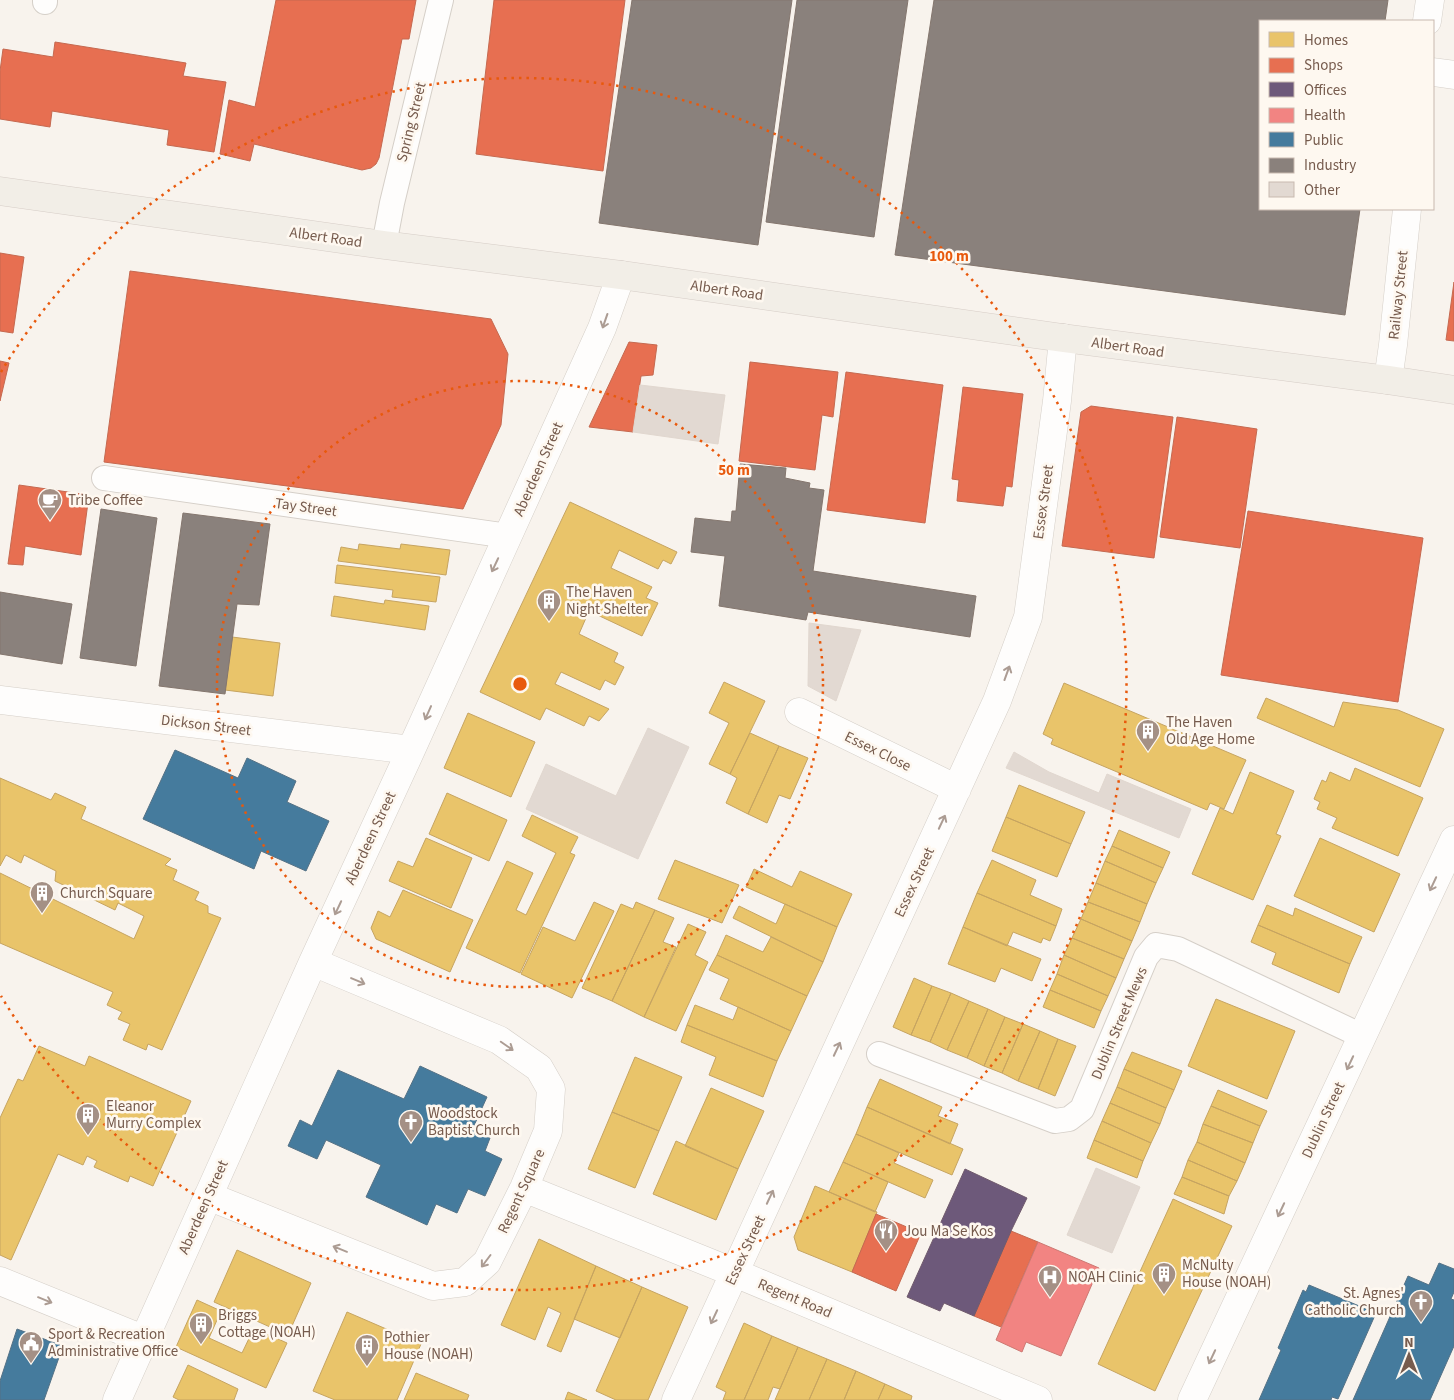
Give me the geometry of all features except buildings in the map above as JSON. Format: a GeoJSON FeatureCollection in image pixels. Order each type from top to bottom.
{"type":"FeatureCollection","features":[{"type":"Feature","properties":{"kind":"main road","name":"Albert Road"},"geometry":{"type":"LineString","coordinates":[[0,190],[384,245],[621,275],[1063,338],[1454,390]]}},
{"type":"Feature","properties":{"kind":"street"},"geometry":{"type":"LineString","coordinates":[[1427,20],[1430,0]]}},
{"type":"Feature","properties":{"kind":"street"},"geometry":{"type":"LineString","coordinates":[[1434,72],[1454,75]]}},
{"type":"Feature","properties":{"kind":"street","name":"Railway Street"},"geometry":{"type":"LineString","coordinates":[[1388,380],[1407,210]]}},
{"type":"Feature","properties":{"kind":"street","name":"Aberdeen Street"},"geometry":{"type":"LineString","coordinates":[[117,1400],[313,962],[602,328],[621,275]]}},
{"type":"Feature","properties":{"kind":"street","name":"Essex Street"},"geometry":{"type":"LineString","coordinates":[[676,1400],[997,701],[1028,617],[1057,401],[1063,338]]}},
{"type":"Feature","properties":{"kind":"street","name":"Dickson Street"},"geometry":{"type":"LineString","coordinates":[[0,700],[411,750]]}},
{"type":"Feature","properties":{"kind":"street","name":"Essex Close"},"geometry":{"type":"LineString","coordinates":[[799,712],[957,789]]}},
{"type":"Feature","properties":{"kind":"street","name":"Dublin Street"},"geometry":{"type":"LineString","coordinates":[[1192,1400],[1454,840]]}},
{"type":"Feature","properties":{"kind":"street","name":"Regent Square"},"geometry":{"type":"LineString","coordinates":[[208,1196],[433,1286],[465,1282],[487,1262],[524,1188],[548,1131],[551,1089],[539,1068],[499,1040],[313,962]]}},
{"type":"Feature","properties":{"kind":"street","name":"Regent Road"},"geometry":{"type":"LineString","coordinates":[[524,1188],[735,1273],[1038,1400]]}},
{"type":"Feature","properties":{"kind":"street"},"geometry":{"type":"LineString","coordinates":[[0,1281],[145,1340]]}},
{"type":"Feature","properties":{"kind":"lane","name":"Spring Street"},"geometry":{"type":"LineString","coordinates":[[384,245],[392,203],[441,0]]}},
{"type":"Feature","properties":{"kind":"lane","name":"Tay Street"},"geometry":{"type":"LineString","coordinates":[[104,478],[508,536]]}},
{"type":"Feature","properties":{"kind":"lane","name":"Dublin Street Mews"},"geometry":{"type":"LineString","coordinates":[[879,1054],[1055,1121],[1070,1119],[1082,1109],[1146,958],[1156,945],[1178,949],[1362,1036]]}},
{"type":"Feature","properties":{"kind":"place","name":"Tribe Coffee"},"geometry":{"type":"Point","coordinates":[50,521]}},
{"type":"Feature","properties":{"kind":"place","name":"The Haven Night Shelter"},"geometry":{"type":"Point","coordinates":[549,622]}},
{"type":"Feature","properties":{"kind":"place","name":"The Haven Old Age Home"},"geometry":{"type":"Point","coordinates":[1148,752]}},
{"type":"Feature","properties":{"kind":"place","name":"Church Square"},"geometry":{"type":"Point","coordinates":[42,914]}},
{"type":"Feature","properties":{"kind":"place","name":"Eleanor Murry Complex"},"geometry":{"type":"Point","coordinates":[88,1136]}},
{"type":"Feature","properties":{"kind":"place","name":"Woodstock Baptist Church"},"geometry":{"type":"Point","coordinates":[411,1143]}},
{"type":"Feature","properties":{"kind":"place","name":"Jou Ma Se Kos"},"geometry":{"type":"Point","coordinates":[886,1252]}},
{"type":"Feature","properties":{"kind":"place","name":"McNulty House (NOAH)"},"geometry":{"type":"Point","coordinates":[1164,1295]}},
{"type":"Feature","properties":{"kind":"place","name":"NOAH Clinic"},"geometry":{"type":"Point","coordinates":[1050,1298]}},
{"type":"Feature","properties":{"kind":"place","name":"St. Agnes' Catholic Church"},"geometry":{"type":"Point","coordinates":[1421,1323]}},
{"type":"Feature","properties":{"kind":"place","name":"Briggs Cottage (NOAH)"},"geometry":{"type":"Point","coordinates":[201,1345]}},
{"type":"Feature","properties":{"kind":"place","name":"Sport & Recreation Administrative Office"},"geometry":{"type":"Point","coordinates":[31,1364]}},
{"type":"Feature","properties":{"kind":"place","name":"Pothier House (NOAH)"},"geometry":{"type":"Point","coordinates":[367,1367]}}]}
